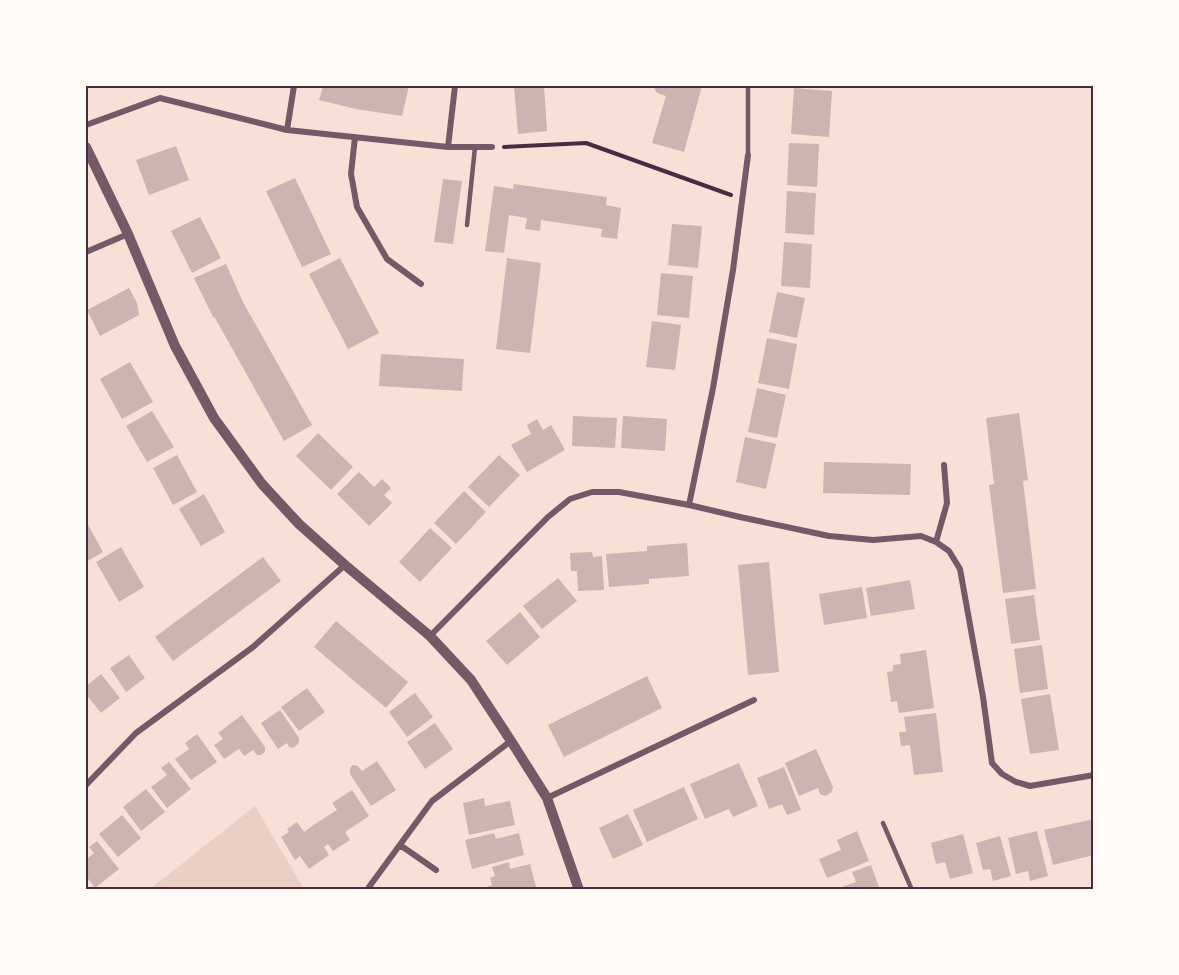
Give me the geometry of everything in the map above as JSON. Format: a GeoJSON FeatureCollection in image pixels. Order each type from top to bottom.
{"type":"FeatureCollection","features":[{"type":"Feature","properties":{"kind":"street"},"geometry":{"type":"LineString","coordinates":[[287,130],[294,86]]}},
{"type":"Feature","properties":{"kind":"street"},"geometry":{"type":"LineString","coordinates":[[448,147],[455,86]]}},
{"type":"Feature","properties":{"kind":"street"},"geometry":{"type":"LineString","coordinates":[[86,125],[160,98],[287,130],[448,147],[492,147]]}},
{"type":"Feature","properties":{"kind":"street"},"geometry":{"type":"LineString","coordinates":[[355,137],[351,174],[357,207],[387,259],[421,284]]}},
{"type":"Feature","properties":{"kind":"street"},"geometry":{"type":"LineString","coordinates":[[86,147],[128,234],[175,346],[214,418],[262,484],[299,524],[430,636],[471,680],[547,798],[579,890]]}},
{"type":"Feature","properties":{"kind":"street"},"geometry":{"type":"LineString","coordinates":[[689,505],[713,388],[733,270],[748,155]]}},
{"type":"Feature","properties":{"kind":"street"},"geometry":{"type":"LineString","coordinates":[[86,252],[128,234]]}},
{"type":"Feature","properties":{"kind":"street"},"geometry":{"type":"LineString","coordinates":[[936,542],[947,503],[944,465]]}},
{"type":"Feature","properties":{"kind":"street"},"geometry":{"type":"LineString","coordinates":[[430,636],[548,517],[570,499],[592,492],[619,492],[830,536],[873,540],[921,536],[949,551],[960,569],[983,697],[992,763],[1002,774],[1016,782],[1030,786],[1094,775]]}},
{"type":"Feature","properties":{"kind":"street"},"geometry":{"type":"LineString","coordinates":[[86,785],[136,733],[254,647],[345,565]]}},
{"type":"Feature","properties":{"kind":"street"},"geometry":{"type":"LineString","coordinates":[[547,798],[754,700]]}},
{"type":"Feature","properties":{"kind":"street"},"geometry":{"type":"LineString","coordinates":[[369,887],[432,801],[511,741]]}},
{"type":"Feature","properties":{"kind":"street"},"geometry":{"type":"LineString","coordinates":[[400,844],[436,870]]}},
{"type":"Feature","properties":{"kind":"lane"},"geometry":{"type":"LineString","coordinates":[[748,86],[748,155]]}},
{"type":"Feature","properties":{"kind":"lane"},"geometry":{"type":"LineString","coordinates":[[467,225],[476,147]]}},
{"type":"Feature","properties":{"kind":"lane"},"geometry":{"type":"LineString","coordinates":[[883,823],[912,890]]}},
{"type":"Feature","properties":{"kind":"path"},"geometry":{"type":"LineString","coordinates":[[492,147],[586,143],[742,199]]}},
{"type":"Feature","properties":{"kind":"shaded area"},"geometry":{"type":"Polygon","coordinates":[[[255,806],[304,889],[150,889],[255,806]]]}},
{"type":"Feature","properties":{"kind":"building"},"geometry":{"type":"Polygon","coordinates":[[[323,86],[409,86],[402,116],[356,109],[319,100],[323,86]]]}},
{"type":"Feature","properties":{"kind":"building"},"geometry":{"type":"Polygon","coordinates":[[[514,86],[544,86],[547,131],[518,134],[514,86]]]}},
{"type":"Feature","properties":{"kind":"building"},"geometry":{"type":"Polygon","coordinates":[[[653,86],[702,86],[684,152],[652,143],[666,96],[657,93],[653,86]]]}},
{"type":"Feature","properties":{"kind":"building"},"geometry":{"type":"Polygon","coordinates":[[[794,88],[832,91],[829,137],[791,134],[794,88]]]}},
{"type":"Feature","properties":{"kind":"building"},"geometry":{"type":"Polygon","coordinates":[[[789,143],[819,144],[817,187],[787,185],[789,143]]]}},
{"type":"Feature","properties":{"kind":"building"},"geometry":{"type":"Polygon","coordinates":[[[176,146],[189,180],[149,195],[136,160],[176,146]]]}},
{"type":"Feature","properties":{"kind":"building"},"geometry":{"type":"Polygon","coordinates":[[[295,178],[331,254],[302,267],[266,191],[295,178]]]}},
{"type":"Feature","properties":{"kind":"building"},"geometry":{"type":"Polygon","coordinates":[[[443,179],[462,181],[453,244],[434,242],[443,179]]]}},
{"type":"Feature","properties":{"kind":"building"},"geometry":{"type":"Polygon","coordinates":[[[514,184],[607,197],[606,205],[621,208],[617,239],[601,237],[602,229],[541,220],[540,231],[525,229],[527,218],[509,215],[504,253],[485,251],[494,186],[513,189],[514,184]]]}},
{"type":"Feature","properties":{"kind":"building"},"geometry":{"type":"Polygon","coordinates":[[[787,191],[816,193],[814,235],[785,233],[787,191]]]}},
{"type":"Feature","properties":{"kind":"building"},"geometry":{"type":"Polygon","coordinates":[[[200,217],[221,258],[192,273],[171,231],[200,217]]]}},
{"type":"Feature","properties":{"kind":"building"},"geometry":{"type":"Polygon","coordinates":[[[672,224],[702,226],[698,268],[668,265],[672,224]]]}},
{"type":"Feature","properties":{"kind":"building"},"geometry":{"type":"Polygon","coordinates":[[[784,242],[812,244],[810,288],[781,286],[784,242]]]}},
{"type":"Feature","properties":{"kind":"building"},"geometry":{"type":"Polygon","coordinates":[[[340,258],[379,333],[348,349],[309,274],[340,258]]]}},
{"type":"Feature","properties":{"kind":"building"},"geometry":{"type":"Polygon","coordinates":[[[507,258],[541,263],[530,353],[496,349],[507,258]]]}},
{"type":"Feature","properties":{"kind":"building"},"geometry":{"type":"Polygon","coordinates":[[[226,264],[243,302],[312,425],[284,441],[213,317],[194,278],[226,264]]]}},
{"type":"Feature","properties":{"kind":"building"},"geometry":{"type":"Polygon","coordinates":[[[661,273],[693,276],[689,318],[657,315],[661,273]]]}},
{"type":"Feature","properties":{"kind":"building"},"geometry":{"type":"Polygon","coordinates":[[[129,288],[137,303],[139,315],[100,336],[87,310],[129,288]]]}},
{"type":"Feature","properties":{"kind":"building"},"geometry":{"type":"Polygon","coordinates":[[[777,292],[805,298],[797,338],[769,332],[777,292]]]}},
{"type":"Feature","properties":{"kind":"building"},"geometry":{"type":"Polygon","coordinates":[[[652,321],[681,325],[675,370],[646,367],[652,321]]]}},
{"type":"Feature","properties":{"kind":"building"},"geometry":{"type":"Polygon","coordinates":[[[767,338],[797,344],[789,389],[758,383],[767,338]]]}},
{"type":"Feature","properties":{"kind":"building"},"geometry":{"type":"Polygon","coordinates":[[[381,354],[464,359],[462,391],[379,386],[381,354]]]}},
{"type":"Feature","properties":{"kind":"building"},"geometry":{"type":"Polygon","coordinates":[[[130,362],[153,402],[122,419],[100,379],[130,362]]]}},
{"type":"Feature","properties":{"kind":"building"},"geometry":{"type":"Polygon","coordinates":[[[757,388],[786,395],[777,438],[748,432],[757,388]]]}},
{"type":"Feature","properties":{"kind":"building"},"geometry":{"type":"Polygon","coordinates":[[[152,411],[174,447],[147,462],[126,426],[152,411]]]}},
{"type":"Feature","properties":{"kind":"building"},"geometry":{"type":"Polygon","coordinates":[[[1019,413],[1028,480],[1023,481],[1036,589],[1003,593],[989,485],[994,484],[986,418],[1019,413]]]}},
{"type":"Feature","properties":{"kind":"building"},"geometry":{"type":"Polygon","coordinates":[[[573,416],[617,418],[615,448],[572,446],[573,416]]]}},
{"type":"Feature","properties":{"kind":"building"},"geometry":{"type":"Polygon","coordinates":[[[623,416],[667,419],[665,451],[621,448],[623,416]]]}},
{"type":"Feature","properties":{"kind":"building"},"geometry":{"type":"Polygon","coordinates":[[[537,419],[543,430],[551,425],[565,450],[527,472],[511,445],[531,434],[527,425],[537,419]]]}},
{"type":"Feature","properties":{"kind":"building"},"geometry":{"type":"Polygon","coordinates":[[[318,433],[353,467],[331,490],[296,456],[318,433]]]}},
{"type":"Feature","properties":{"kind":"building"},"geometry":{"type":"Polygon","coordinates":[[[745,437],[776,444],[766,489],[736,482],[745,437]]]}},
{"type":"Feature","properties":{"kind":"building"},"geometry":{"type":"Polygon","coordinates":[[[177,455],[197,492],[173,505],[153,468],[177,455]]]}},
{"type":"Feature","properties":{"kind":"building"},"geometry":{"type":"Polygon","coordinates":[[[499,455],[520,475],[489,507],[468,487],[499,455]]]}},
{"type":"Feature","properties":{"kind":"building"},"geometry":{"type":"Polygon","coordinates":[[[824,462],[911,464],[910,495],[823,493],[824,462]]]}},
{"type":"Feature","properties":{"kind":"building"},"geometry":{"type":"Polygon","coordinates":[[[359,472],[374,487],[382,479],[391,488],[384,495],[392,503],[369,526],[337,494],[359,472]]]}},
{"type":"Feature","properties":{"kind":"building"},"geometry":{"type":"Polygon","coordinates":[[[464,491],[486,512],[456,544],[434,523],[464,491]]]}},
{"type":"Feature","properties":{"kind":"building"},"geometry":{"type":"Polygon","coordinates":[[[204,494],[225,532],[201,546],[179,509],[204,494]]]}},
{"type":"Feature","properties":{"kind":"building"},"geometry":{"type":"Polygon","coordinates":[[[86,521],[103,552],[86,562],[86,521]]]}},
{"type":"Feature","properties":{"kind":"building"},"geometry":{"type":"Polygon","coordinates":[[[430,528],[452,548],[420,582],[399,562],[430,528]]]}},
{"type":"Feature","properties":{"kind":"building"},"geometry":{"type":"Polygon","coordinates":[[[687,543],[689,576],[649,579],[649,584],[609,587],[606,554],[647,551],[647,546],[687,543]]]}},
{"type":"Feature","properties":{"kind":"building"},"geometry":{"type":"Polygon","coordinates":[[[121,547],[144,587],[119,602],[96,562],[121,547]]]}},
{"type":"Feature","properties":{"kind":"building"},"geometry":{"type":"Polygon","coordinates":[[[592,552],[593,557],[602,556],[604,590],[578,591],[577,571],[571,571],[570,553],[592,552]]]}},
{"type":"Feature","properties":{"kind":"building"},"geometry":{"type":"Polygon","coordinates":[[[263,557],[281,581],[173,661],[155,637],[263,557]]]}},
{"type":"Feature","properties":{"kind":"building"},"geometry":{"type":"Polygon","coordinates":[[[769,562],[779,672],[748,675],[738,565],[769,562]]]}},
{"type":"Feature","properties":{"kind":"building"},"geometry":{"type":"Polygon","coordinates":[[[558,578],[577,601],[542,629],[523,606],[558,578]]]}},
{"type":"Feature","properties":{"kind":"building"},"geometry":{"type":"Polygon","coordinates":[[[910,580],[915,609],[871,616],[866,588],[910,580]]]}},
{"type":"Feature","properties":{"kind":"building"},"geometry":{"type":"Polygon","coordinates":[[[862,587],[867,618],[824,625],[819,594],[862,587]]]}},
{"type":"Feature","properties":{"kind":"building"},"geometry":{"type":"Polygon","coordinates":[[[1034,595],[1040,640],[1011,644],[1005,599],[1034,595]]]}},
{"type":"Feature","properties":{"kind":"building"},"geometry":{"type":"Polygon","coordinates":[[[520,612],[540,637],[507,665],[486,641],[520,612]]]}},
{"type":"Feature","properties":{"kind":"building"},"geometry":{"type":"Polygon","coordinates":[[[336,621],[408,682],[386,708],[314,647],[336,621]]]}},
{"type":"Feature","properties":{"kind":"building"},"geometry":{"type":"Polygon","coordinates":[[[1042,645],[1048,689],[1020,693],[1014,649],[1042,645]]]}},
{"type":"Feature","properties":{"kind":"building"},"geometry":{"type":"Polygon","coordinates":[[[926,650],[934,708],[899,713],[897,701],[891,702],[887,672],[893,671],[893,665],[901,664],[900,654],[926,650]]]}},
{"type":"Feature","properties":{"kind":"building"},"geometry":{"type":"Polygon","coordinates":[[[129,655],[145,678],[126,692],[110,668],[129,655]]]}},
{"type":"Feature","properties":{"kind":"building"},"geometry":{"type":"Polygon","coordinates":[[[101,674],[120,698],[101,713],[86,694],[86,686],[101,674]]]}},
{"type":"Feature","properties":{"kind":"building"},"geometry":{"type":"Polygon","coordinates":[[[647,676],[662,708],[564,757],[548,725],[647,676]]]}},
{"type":"Feature","properties":{"kind":"building"},"geometry":{"type":"Polygon","coordinates":[[[307,688],[325,712],[299,731],[281,707],[307,688]]]}},
{"type":"Feature","properties":{"kind":"building"},"geometry":{"type":"Polygon","coordinates":[[[415,693],[433,717],[407,737],[389,712],[415,693]]]}},
{"type":"Feature","properties":{"kind":"building"},"geometry":{"type":"Polygon","coordinates":[[[1050,694],[1059,750],[1030,754],[1021,699],[1050,694]]]}},
{"type":"Feature","properties":{"kind":"building"},"geometry":{"type":"Polygon","coordinates":[[[280,710],[299,738],[299,743],[293,748],[287,743],[278,749],[261,723],[280,710]]]}},
{"type":"Feature","properties":{"kind":"building"},"geometry":{"type":"Polygon","coordinates":[[[936,713],[943,772],[914,775],[910,745],[901,746],[899,732],[906,732],[904,717],[936,713]]]}},
{"type":"Feature","properties":{"kind":"building"},"geometry":{"type":"Polygon","coordinates":[[[242,715],[265,747],[265,752],[257,755],[253,750],[244,756],[239,749],[224,759],[214,745],[223,739],[218,733],[242,715]]]}},
{"type":"Feature","properties":{"kind":"building"},"geometry":{"type":"Polygon","coordinates":[[[435,723],[453,749],[425,769],[407,742],[435,723]]]}},
{"type":"Feature","properties":{"kind":"building"},"geometry":{"type":"Polygon","coordinates":[[[197,734],[217,762],[191,780],[175,759],[189,749],[185,743],[197,734]]]}},
{"type":"Feature","properties":{"kind":"building"},"geometry":{"type":"Polygon","coordinates":[[[816,749],[833,787],[831,793],[825,796],[820,794],[818,788],[799,796],[785,763],[816,749]]]}},
{"type":"Feature","properties":{"kind":"building"},"geometry":{"type":"Polygon","coordinates":[[[377,761],[396,790],[371,806],[350,774],[350,768],[353,765],[358,766],[362,771],[377,761]]]}},
{"type":"Feature","properties":{"kind":"building"},"geometry":{"type":"Polygon","coordinates":[[[169,762],[191,789],[167,808],[151,787],[167,775],[161,768],[169,762]]]}},
{"type":"Feature","properties":{"kind":"building"},"geometry":{"type":"Polygon","coordinates":[[[739,763],[758,806],[733,817],[729,809],[705,819],[690,784],[739,763]]]}},
{"type":"Feature","properties":{"kind":"building"},"geometry":{"type":"Polygon","coordinates":[[[784,767],[801,810],[787,815],[782,804],[769,809],[757,778],[784,767]]]}},
{"type":"Feature","properties":{"kind":"building"},"geometry":{"type":"Polygon","coordinates":[[[684,787],[698,819],[647,842],[633,810],[684,787]]]}},
{"type":"Feature","properties":{"kind":"building"},"geometry":{"type":"Polygon","coordinates":[[[146,789],[165,812],[141,831],[123,807],[146,789]]]}},
{"type":"Feature","properties":{"kind":"building"},"geometry":{"type":"Polygon","coordinates":[[[352,790],[369,816],[345,832],[350,840],[333,851],[328,844],[324,847],[329,855],[309,869],[300,856],[295,860],[281,837],[289,832],[287,829],[297,822],[304,832],[337,810],[332,803],[352,790]]]}},
{"type":"Feature","properties":{"kind":"building"},"geometry":{"type":"Polygon","coordinates":[[[484,798],[485,806],[510,801],[515,825],[469,835],[463,803],[484,798]]]}},
{"type":"Feature","properties":{"kind":"building"},"geometry":{"type":"Polygon","coordinates":[[[628,814],[643,845],[613,859],[599,828],[628,814]]]}},
{"type":"Feature","properties":{"kind":"building"},"geometry":{"type":"Polygon","coordinates":[[[122,815],[141,838],[118,857],[99,834],[122,815]]]}},
{"type":"Feature","properties":{"kind":"building"},"geometry":{"type":"Polygon","coordinates":[[[1094,819],[1094,855],[1053,865],[1044,830],[1094,819]]]}},
{"type":"Feature","properties":{"kind":"building"},"geometry":{"type":"Polygon","coordinates":[[[857,831],[869,861],[827,878],[819,859],[841,850],[837,840],[857,831]]]}},
{"type":"Feature","properties":{"kind":"building"},"geometry":{"type":"Polygon","coordinates":[[[1037,831],[1048,876],[1030,881],[1028,871],[1016,874],[1008,838],[1037,831]]]}},
{"type":"Feature","properties":{"kind":"building"},"geometry":{"type":"Polygon","coordinates":[[[494,833],[496,839],[519,833],[524,855],[472,869],[465,840],[494,833]]]}},
{"type":"Feature","properties":{"kind":"building"},"geometry":{"type":"Polygon","coordinates":[[[963,834],[973,873],[950,879],[945,862],[936,864],[931,843],[963,834]]]}},
{"type":"Feature","properties":{"kind":"building"},"geometry":{"type":"Polygon","coordinates":[[[1000,836],[1011,876],[993,881],[990,869],[983,870],[976,843],[1000,836]]]}},
{"type":"Feature","properties":{"kind":"building"},"geometry":{"type":"Polygon","coordinates":[[[97,841],[119,869],[95,888],[86,876],[86,860],[94,853],[89,847],[97,841]]]}},
{"type":"Feature","properties":{"kind":"building"},"geometry":{"type":"Polygon","coordinates":[[[509,862],[510,869],[530,864],[536,887],[526,890],[479,890],[492,885],[490,878],[495,876],[492,867],[509,862]]]}},
{"type":"Feature","properties":{"kind":"building"},"geometry":{"type":"Polygon","coordinates":[[[871,865],[880,890],[843,890],[842,887],[856,882],[852,872],[871,865]]]}}]}
